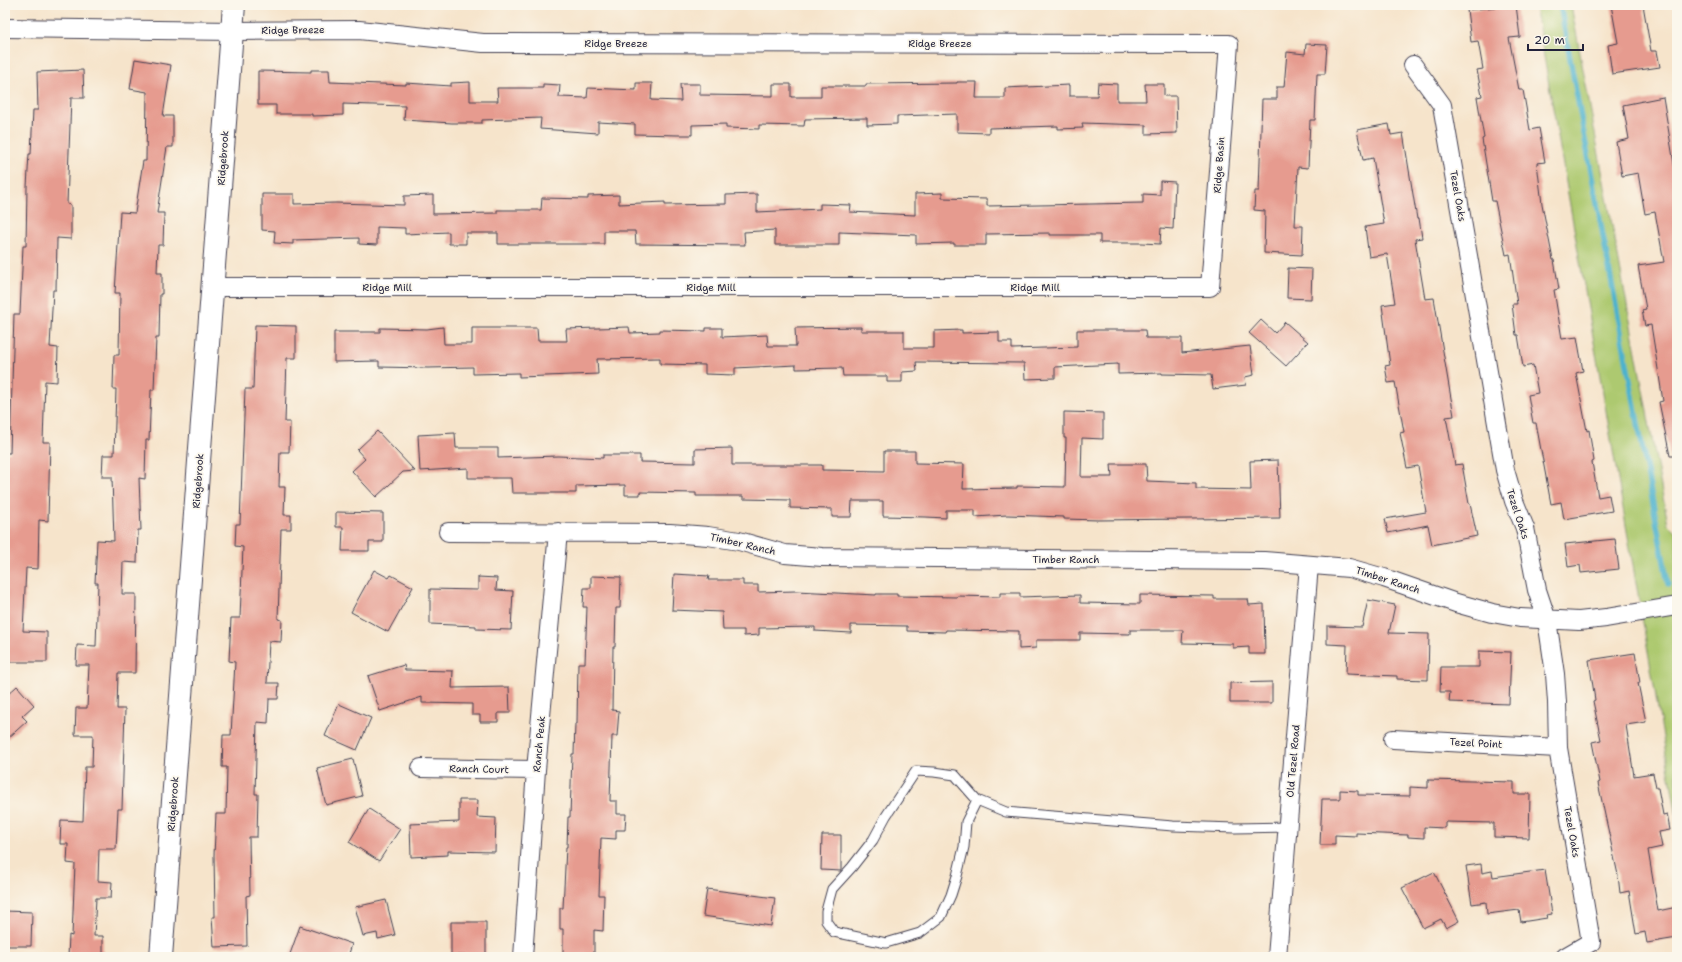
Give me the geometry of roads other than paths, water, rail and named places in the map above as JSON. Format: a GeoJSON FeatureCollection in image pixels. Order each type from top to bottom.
{"type":"FeatureCollection","features":[{"type":"Feature","properties":{"kind":"street","name":"Ridgebrook"},"geometry":{"type":"LineString","coordinates":[[161,957],[234,5]]}},
{"type":"Feature","properties":{"kind":"street","name":"Ridge Breeze"},"geometry":{"type":"LineString","coordinates":[[5,28],[233,31],[359,30],[483,43],[1228,44]]}},
{"type":"Feature","properties":{"kind":"street","name":"Ridge Basin"},"geometry":{"type":"LineString","coordinates":[[1210,287],[1228,44]]}},
{"type":"Feature","properties":{"kind":"street","name":"Tezel Oaks"},"geometry":{"type":"LineString","coordinates":[[1413,65],[1442,105],[1505,470],[1514,501],[1525,528],[1537,590],[1547,620],[1555,674],[1558,748],[1591,942],[1565,957]]}},
{"type":"Feature","properties":{"kind":"street","name":"Ridge Mill"},"geometry":{"type":"LineString","coordinates":[[213,287],[1210,287]]}},
{"type":"Feature","properties":{"kind":"street","name":"Timber Ranch"},"geometry":{"type":"LineString","coordinates":[[448,532],[670,533],[708,536],[739,541],[785,554],[822,557],[1264,561],[1349,568],[1384,578],[1456,603],[1492,613],[1520,618],[1547,620],[1579,621],[1677,606]]}},
{"type":"Feature","properties":{"kind":"street","name":"Ranch Peak"},"geometry":{"type":"LineString","coordinates":[[523,957],[536,770],[558,532]]}},
{"type":"Feature","properties":{"kind":"street","name":"Old Tezel Road"},"geometry":{"type":"LineString","coordinates":[[1277,957],[1309,565]]}},
{"type":"Feature","properties":{"kind":"street","name":"Tezel Point"},"geometry":{"type":"LineString","coordinates":[[1393,739],[1558,748]]}},
{"type":"Feature","properties":{"kind":"street","name":"Ranch Court"},"geometry":{"type":"LineString","coordinates":[[421,768],[536,770]]}},
{"type":"Feature","properties":{"kind":"lane"},"geometry":{"type":"LineString","coordinates":[[977,800],[966,822],[964,848],[958,876],[941,916],[920,933],[886,943],[834,932],[826,921],[826,911],[832,889],[852,867],[873,840],[886,816],[916,771],[955,775],[977,800],[1006,812],[1173,826],[1236,828],[1288,827]]}},
{"type":"Feature","properties":{"kind":"waterway"},"geometry":{"type":"LineString","coordinates":[[1560,5],[1668,584]]}},
{"type":"Feature","properties":{"kind":"waterway"},"geometry":{"type":"LineString","coordinates":[[1676,628],[1677,632]]}}]}
